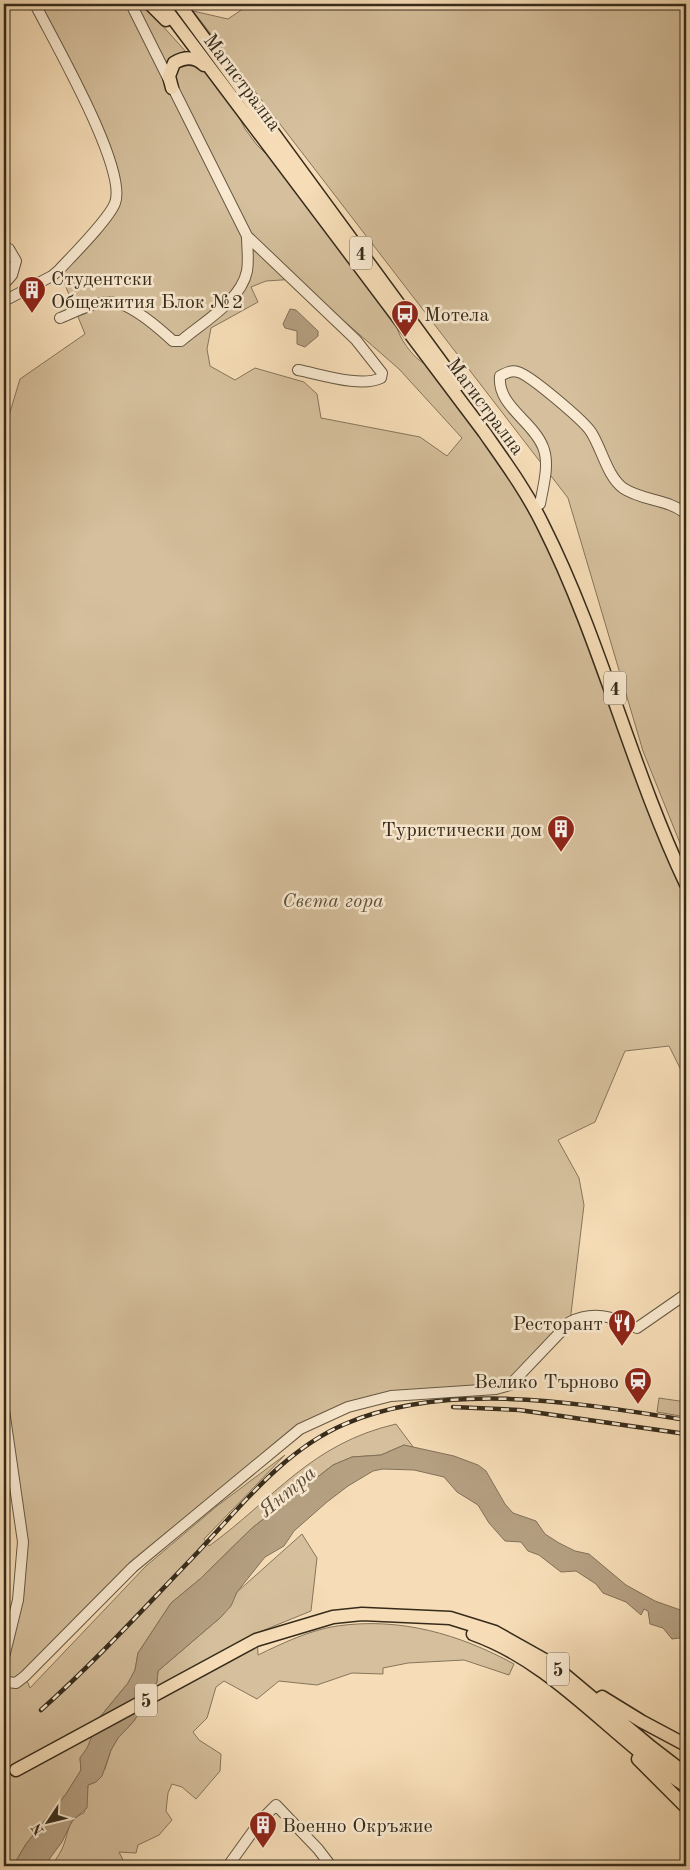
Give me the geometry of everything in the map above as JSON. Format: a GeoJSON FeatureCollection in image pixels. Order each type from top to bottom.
{"type":"FeatureCollection","features":[{"type":"Feature","properties":{"kind":"main road"},"geometry":{"type":"LineString","coordinates":[[150,4],[197,52]]}},
{"type":"Feature","properties":{"kind":"main road","name":"Магистрална"},"geometry":{"type":"LineString","coordinates":[[162,4],[494,447],[528,497],[574,595],[686,884]]}},
{"type":"Feature","properties":{"kind":"main road","name":"Магистрална"},"geometry":{"type":"LineString","coordinates":[[179,4],[511,456],[540,504],[580,592],[686,874]]}},
{"type":"Feature","properties":{"kind":"main road"},"geometry":{"type":"LineString","coordinates":[[172,88],[170,70],[174,64],[186,58],[201,62],[217,79]]}},
{"type":"Feature","properties":{"kind":"main road","name":"5"},"geometry":{"type":"LineString","coordinates":[[16,1770],[256,1640],[333,1617],[362,1614],[450,1618],[495,1632],[552,1664],[686,1774]]}},
{"type":"Feature","properties":{"kind":"main road","name":"5"},"geometry":{"type":"LineString","coordinates":[[405,1616],[453,1627],[489,1640],[533,1663],[653,1762],[686,1786]]}},
{"type":"Feature","properties":{"kind":"main road"},"geometry":{"type":"LineString","coordinates":[[552,1664],[641,1721],[686,1745]]}},
{"type":"Feature","properties":{"kind":"main road"},"geometry":{"type":"LineString","coordinates":[[600,1717],[686,1807]]}},
{"type":"Feature","properties":{"kind":"main road"},"geometry":{"type":"LineString","coordinates":[[646,1766],[686,1798]]}},
{"type":"Feature","properties":{"kind":"street"},"geometry":{"type":"LineString","coordinates":[[4,301],[52,276],[59,270],[113,208],[117,195],[113,173],[103,140],[35,4]]}},
{"type":"Feature","properties":{"kind":"street"},"geometry":{"type":"LineString","coordinates":[[131,4],[247,236],[356,340],[382,373],[381,378],[374,382],[298,370]]}},
{"type":"Feature","properties":{"kind":"street"},"geometry":{"type":"LineString","coordinates":[[60,318],[85,308],[113,302],[131,309],[173,341],[181,340],[231,299],[240,286],[247,271],[247,236]]}},
{"type":"Feature","properties":{"kind":"street"},"geometry":{"type":"LineString","coordinates":[[4,247],[9,249],[16,261],[12,275],[4,284]]}},
{"type":"Feature","properties":{"kind":"street"},"geometry":{"type":"LineString","coordinates":[[540,504],[546,475],[544,448],[537,436],[507,401],[499,386],[500,376],[510,371],[520,372],[531,380],[590,430],[602,450],[612,476],[622,487],[634,494],[666,503],[686,514]]}},
{"type":"Feature","properties":{"kind":"street"},"geometry":{"type":"LineString","coordinates":[[4,1679],[7,1682],[16,1683],[25,1676],[133,1567],[300,1429],[348,1407],[392,1396],[496,1389],[510,1385],[570,1322],[582,1316],[603,1315],[637,1328],[686,1294]]}},
{"type":"Feature","properties":{"kind":"street"},"geometry":{"type":"LineString","coordinates":[[4,1410],[23,1542],[18,1600],[4,1657]]}},
{"type":"Feature","properties":{"kind":"street"},"geometry":{"type":"LineString","coordinates":[[228,1866],[261,1820],[276,1805],[318,1849],[331,1866]]}},
{"type":"Feature","properties":{"kind":"street"},"geometry":{"type":"LineString","coordinates":[[173,1866],[186,1866]]}},
{"type":"Feature","properties":{"kind":"green space","name":"Света гора"},"geometry":{"type":"Polygon","coordinates":[[[35,4],[143,4],[214,83],[236,111],[245,129],[257,145],[276,164],[396,324],[407,347],[425,364],[512,481],[550,545],[597,662],[607,700],[686,894],[686,1080],[669,1046],[625,1051],[595,1122],[558,1140],[579,1178],[584,1205],[570,1322],[510,1385],[391,1396],[300,1429],[133,1567],[25,1676],[30,1688],[146,1566],[217,1506],[285,1455],[204,1539],[209,1546],[295,1475],[316,1459],[340,1445],[366,1433],[396,1424],[414,1448],[404,1445],[381,1455],[352,1457],[333,1465],[252,1528],[200,1579],[171,1603],[138,1653],[135,1670],[128,1683],[100,1717],[87,1749],[80,1758],[81,1770],[66,1794],[26,1844],[13,1866],[4,1866],[4,1605],[16,1607],[23,1542],[4,1410],[4,432],[20,379],[85,334],[59,270],[113,208],[113,173],[35,4]],[[296,279],[266,281],[251,287],[258,302],[211,328],[207,349],[210,366],[235,380],[255,368],[304,382],[317,394],[321,418],[420,437],[447,456],[462,438],[399,369],[296,279]]]}},
{"type":"Feature","properties":{"kind":"green space"},"geometry":{"type":"Polygon","coordinates":[[[250,4],[686,4],[686,858],[643,751],[568,498],[193,11],[228,19],[250,4]]]}},
{"type":"Feature","properties":{"kind":"green space"},"geometry":{"type":"Polygon","coordinates":[[[659,1398],[686,1402],[686,1417],[657,1412],[659,1398]]]}},
{"type":"Feature","properties":{"kind":"green space"},"geometry":{"type":"Polygon","coordinates":[[[302,1534],[317,1558],[311,1611],[257,1633],[258,1655],[297,1638],[327,1628],[360,1624],[384,1624],[428,1630],[472,1644],[514,1664],[509,1675],[464,1660],[408,1663],[383,1668],[383,1674],[352,1673],[317,1685],[279,1681],[257,1699],[224,1681],[216,1687],[207,1718],[193,1732],[199,1740],[221,1754],[220,1771],[196,1799],[182,1787],[172,1784],[168,1793],[166,1811],[172,1820],[159,1835],[138,1845],[136,1853],[119,1852],[126,1866],[51,1866],[62,1849],[74,1819],[84,1813],[88,1785],[96,1782],[105,1769],[111,1750],[118,1738],[134,1721],[157,1682],[158,1671],[221,1617],[237,1592],[302,1534]]]}},
{"type":"Feature","properties":{"kind":"shaded area"},"geometry":{"type":"Polygon","coordinates":[[[290,309],[296,310],[318,331],[318,336],[305,347],[297,344],[297,331],[285,328],[283,324],[290,309]]]}},
{"type":"Feature","properties":{"kind":"shaded area"},"geometry":{"type":"Polygon","coordinates":[[[404,1445],[454,1456],[478,1465],[486,1471],[505,1504],[513,1513],[536,1521],[545,1534],[559,1543],[575,1551],[589,1554],[626,1585],[655,1601],[686,1612],[686,1642],[679,1638],[672,1639],[663,1628],[650,1624],[648,1611],[644,1609],[641,1615],[626,1602],[603,1593],[596,1584],[576,1571],[561,1572],[539,1555],[528,1551],[521,1542],[505,1541],[489,1523],[478,1505],[457,1492],[444,1477],[414,1470],[383,1469],[373,1471],[348,1486],[327,1502],[294,1531],[284,1546],[265,1557],[237,1592],[231,1606],[221,1617],[158,1671],[157,1682],[134,1721],[118,1738],[111,1750],[102,1776],[96,1782],[88,1785],[87,1808],[72,1821],[47,1866],[13,1866],[26,1844],[66,1794],[81,1770],[80,1758],[87,1748],[100,1717],[128,1683],[135,1670],[138,1653],[171,1603],[200,1579],[252,1528],[333,1465],[352,1457],[381,1455],[404,1445]]]}},
{"type":"Feature","properties":{"kind":"tunnel"},"geometry":{"type":"LineString","coordinates":[[4,1776],[16,1770]]}},
{"type":"Feature","properties":{"kind":"railway"},"geometry":{"type":"LineString","coordinates":[[41,1710],[121,1632],[265,1480],[302,1448],[345,1424],[385,1410],[427,1402],[470,1399],[558,1402],[686,1420]]}},
{"type":"Feature","properties":{"kind":"railway"},"geometry":{"type":"LineString","coordinates":[[453,1407],[519,1410],[686,1434]]}},
{"type":"Feature","properties":{"kind":"place","name":"Студентски Общежития Блок №2"},"geometry":{"type":"Point","coordinates":[32,314]}},
{"type":"Feature","properties":{"kind":"place","name":"Мотела"},"geometry":{"type":"Point","coordinates":[405,338]}},
{"type":"Feature","properties":{"kind":"place","name":"Туристически дом"},"geometry":{"type":"Point","coordinates":[561,853]}},
{"type":"Feature","properties":{"kind":"place","name":"Ресторант"},"geometry":{"type":"Point","coordinates":[622,1347]}},
{"type":"Feature","properties":{"kind":"place","name":"Велико Търново"},"geometry":{"type":"Point","coordinates":[638,1405]}},
{"type":"Feature","properties":{"kind":"place","name":"Военно Окръжие"},"geometry":{"type":"Point","coordinates":[263,1849]}},
{"type":"Feature","properties":{"kind":"water label","name":"Янтра"},"geometry":{"type":"Point","coordinates":[287,1491]}}]}
